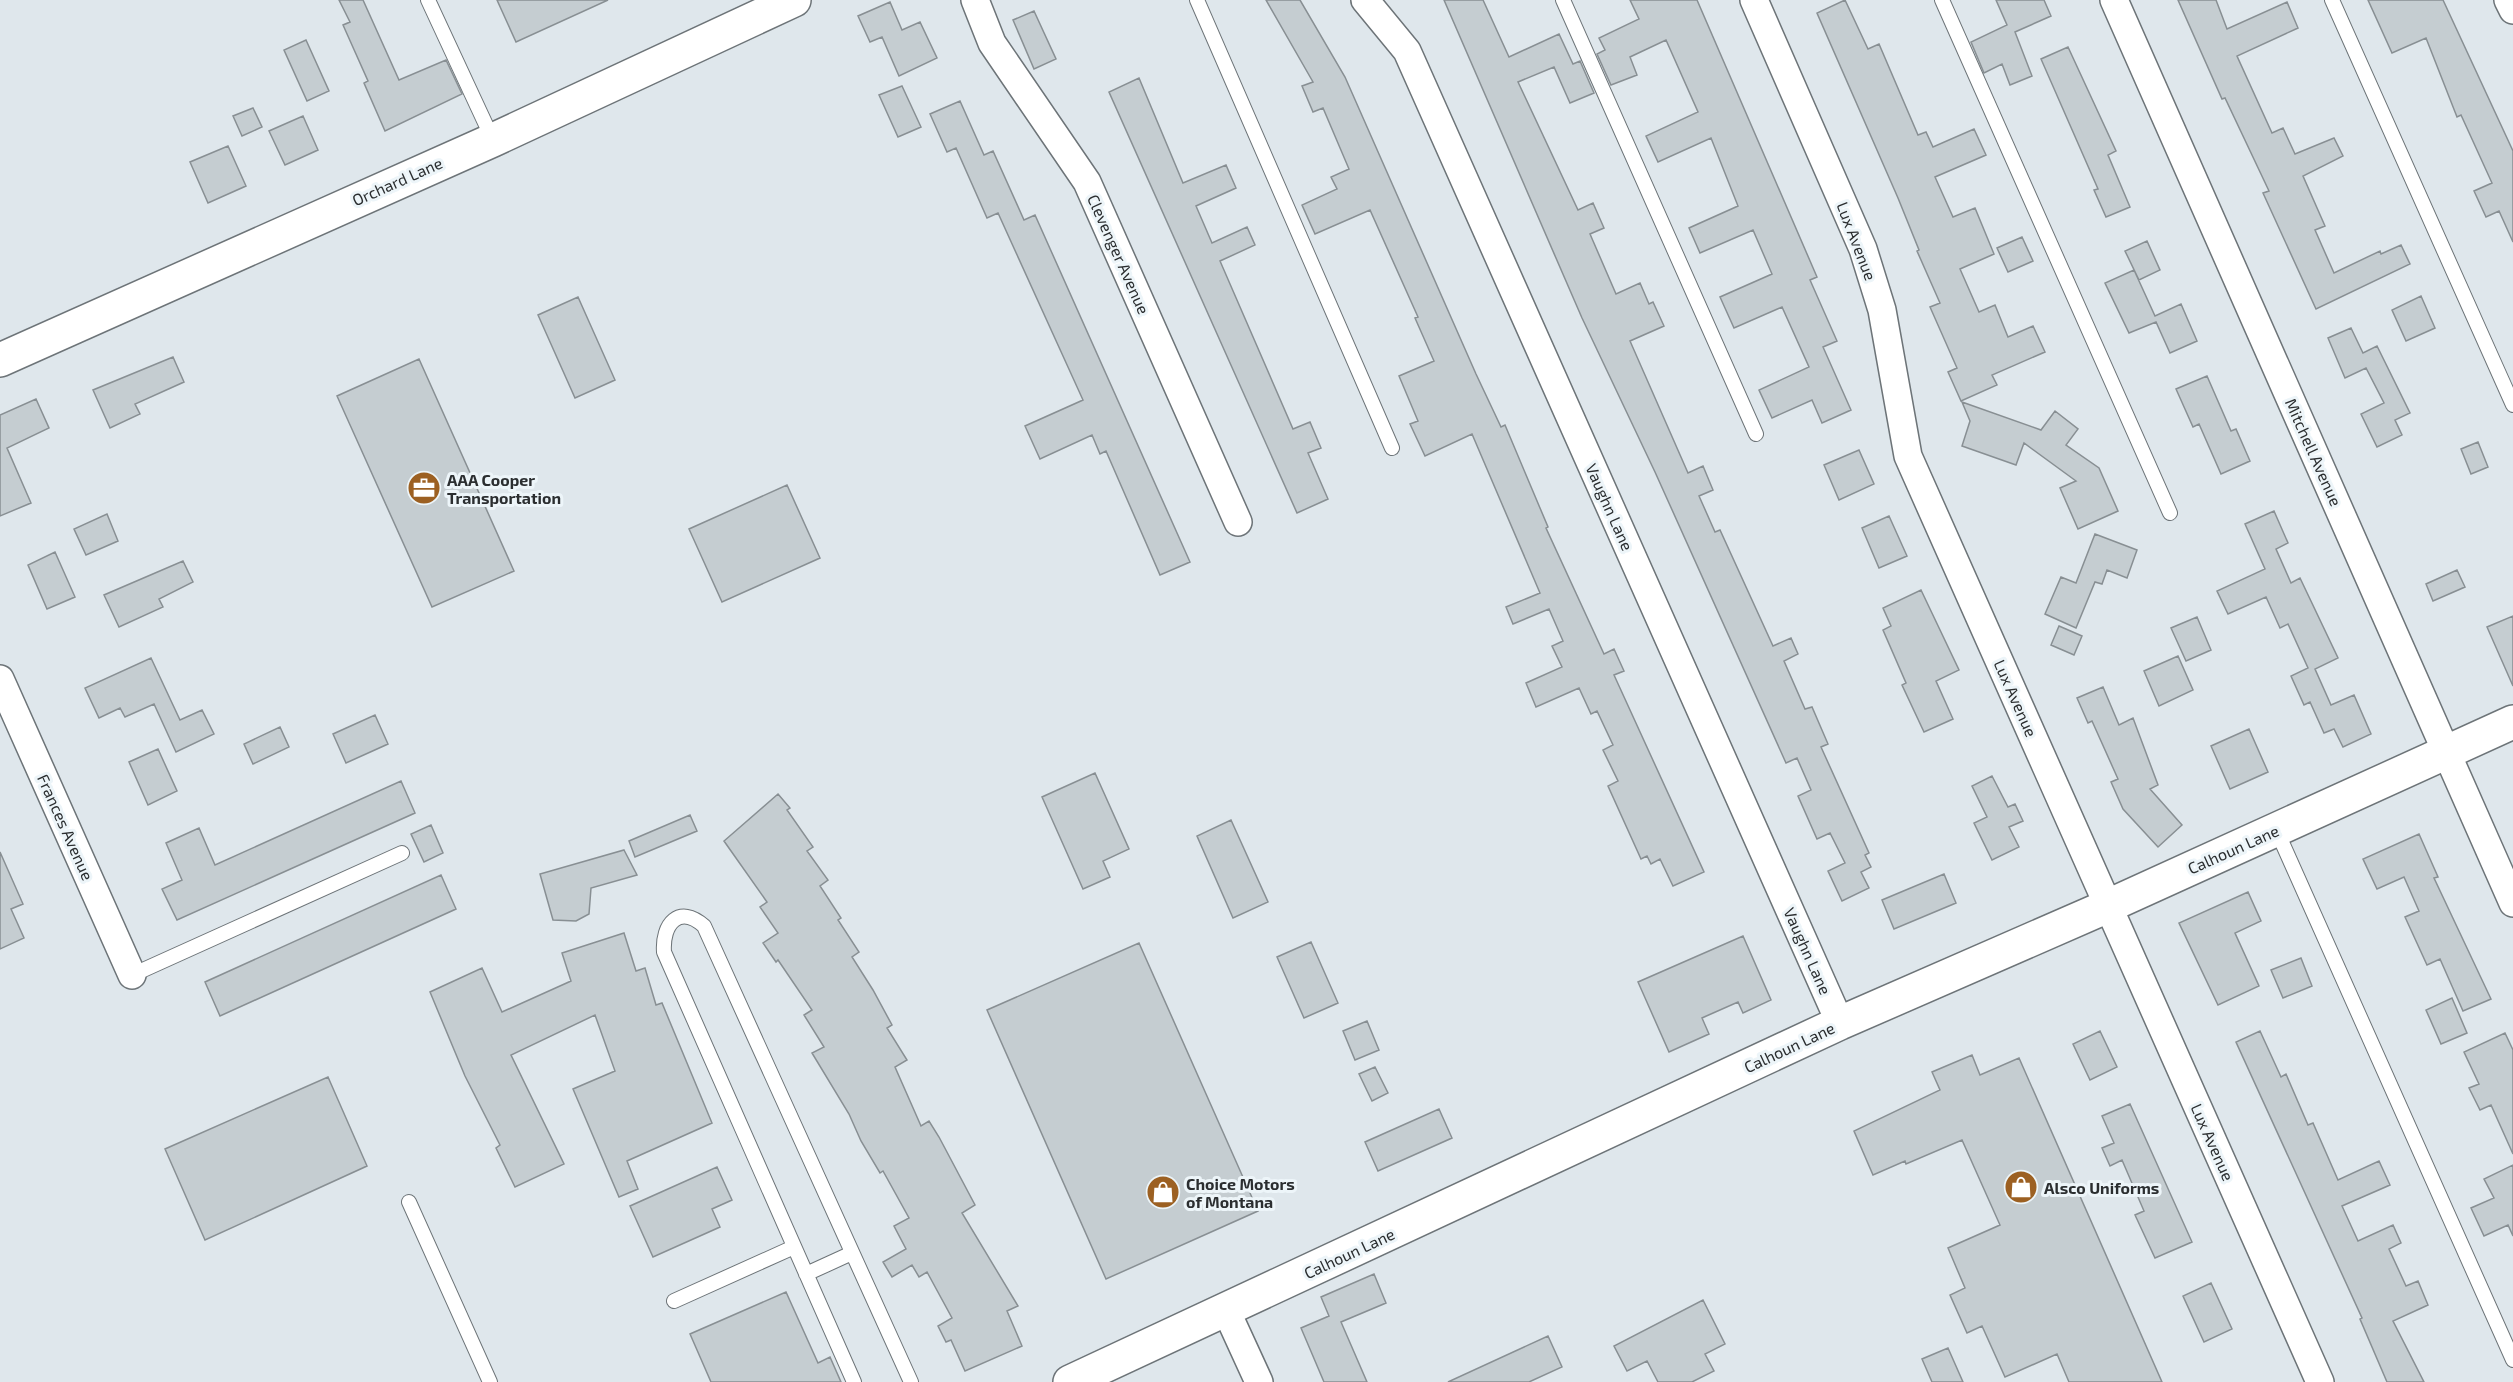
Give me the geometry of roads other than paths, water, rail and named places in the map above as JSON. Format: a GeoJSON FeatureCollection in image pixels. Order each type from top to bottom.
{"type":"FeatureCollection","features":[{"type":"Feature","properties":{"kind":"street","name":"Orchard Lane"},"geometry":{"type":"LineString","coordinates":[[0,360],[494,140],[794,0]]}},
{"type":"Feature","properties":{"kind":"street","name":"Clevenger Avenue"},"geometry":{"type":"LineString","coordinates":[[975,0],[992,43],[1087,182],[1238,522]]}},
{"type":"Feature","properties":{"kind":"street","name":"Vaughn Lane"},"geometry":{"type":"LineString","coordinates":[[1365,0],[1407,51],[1840,1023]]}},
{"type":"Feature","properties":{"kind":"street","name":"Lux Avenue"},"geometry":{"type":"LineString","coordinates":[[1754,0],[1863,249],[1882,310],[1908,456],[2320,1382]]}},
{"type":"Feature","properties":{"kind":"street","name":"Mitchell Avenue"},"geometry":{"type":"LineString","coordinates":[[2114,0],[2513,903]]}},
{"type":"Feature","properties":{"kind":"street"},"geometry":{"type":"LineString","coordinates":[[2508,0],[2513,10]]}},
{"type":"Feature","properties":{"kind":"street","name":"Frances Avenue"},"geometry":{"type":"LineString","coordinates":[[0,680],[132,975]]}},
{"type":"Feature","properties":{"kind":"street","name":"Calhoun Lane"},"geometry":{"type":"LineString","coordinates":[[1070,1382],[1840,1023],[2108,906],[2513,722]]}},
{"type":"Feature","properties":{"kind":"street"},"geometry":{"type":"LineString","coordinates":[[1226,1310],[1258,1382]]}},
{"type":"Feature","properties":{"kind":"lane"},"geometry":{"type":"LineString","coordinates":[[428,0],[494,140]]}},
{"type":"Feature","properties":{"kind":"lane"},"geometry":{"type":"LineString","coordinates":[[1197,0],[1392,448]]}},
{"type":"Feature","properties":{"kind":"lane"},"geometry":{"type":"LineString","coordinates":[[1563,0],[1756,434]]}},
{"type":"Feature","properties":{"kind":"lane"},"geometry":{"type":"LineString","coordinates":[[1941,0],[2170,513]]}},
{"type":"Feature","properties":{"kind":"lane"},"geometry":{"type":"LineString","coordinates":[[2332,0],[2513,405]]}},
{"type":"Feature","properties":{"kind":"lane"},"geometry":{"type":"LineString","coordinates":[[2276,829],[2513,1360]]}},
{"type":"Feature","properties":{"kind":"lane"},"geometry":{"type":"LineString","coordinates":[[132,975],[402,853]]}},
{"type":"Feature","properties":{"kind":"lane"},"geometry":{"type":"LineString","coordinates":[[854,1382],[664,952],[663,939],[667,928],[672,921],[684,916],[694,917],[704,926],[911,1382]]}},
{"type":"Feature","properties":{"kind":"lane"},"geometry":{"type":"LineString","coordinates":[[409,1202],[490,1382]]}},
{"type":"Feature","properties":{"kind":"lane"},"geometry":{"type":"LineString","coordinates":[[674,1301],[794,1247]]}},
{"type":"Feature","properties":{"kind":"lane"},"geometry":{"type":"LineString","coordinates":[[806,1274],[852,1253]]}},
{"type":"Feature","properties":{"kind":"place","name":"AAA Cooper Transportation"},"geometry":{"type":"Point","coordinates":[424,488]}},
{"type":"Feature","properties":{"kind":"place","name":"Alsco Uniforms"},"geometry":{"type":"Point","coordinates":[2021,1187]}},
{"type":"Feature","properties":{"kind":"place","name":"Choice Motors of Montana"},"geometry":{"type":"Point","coordinates":[1163,1192]}}]}
